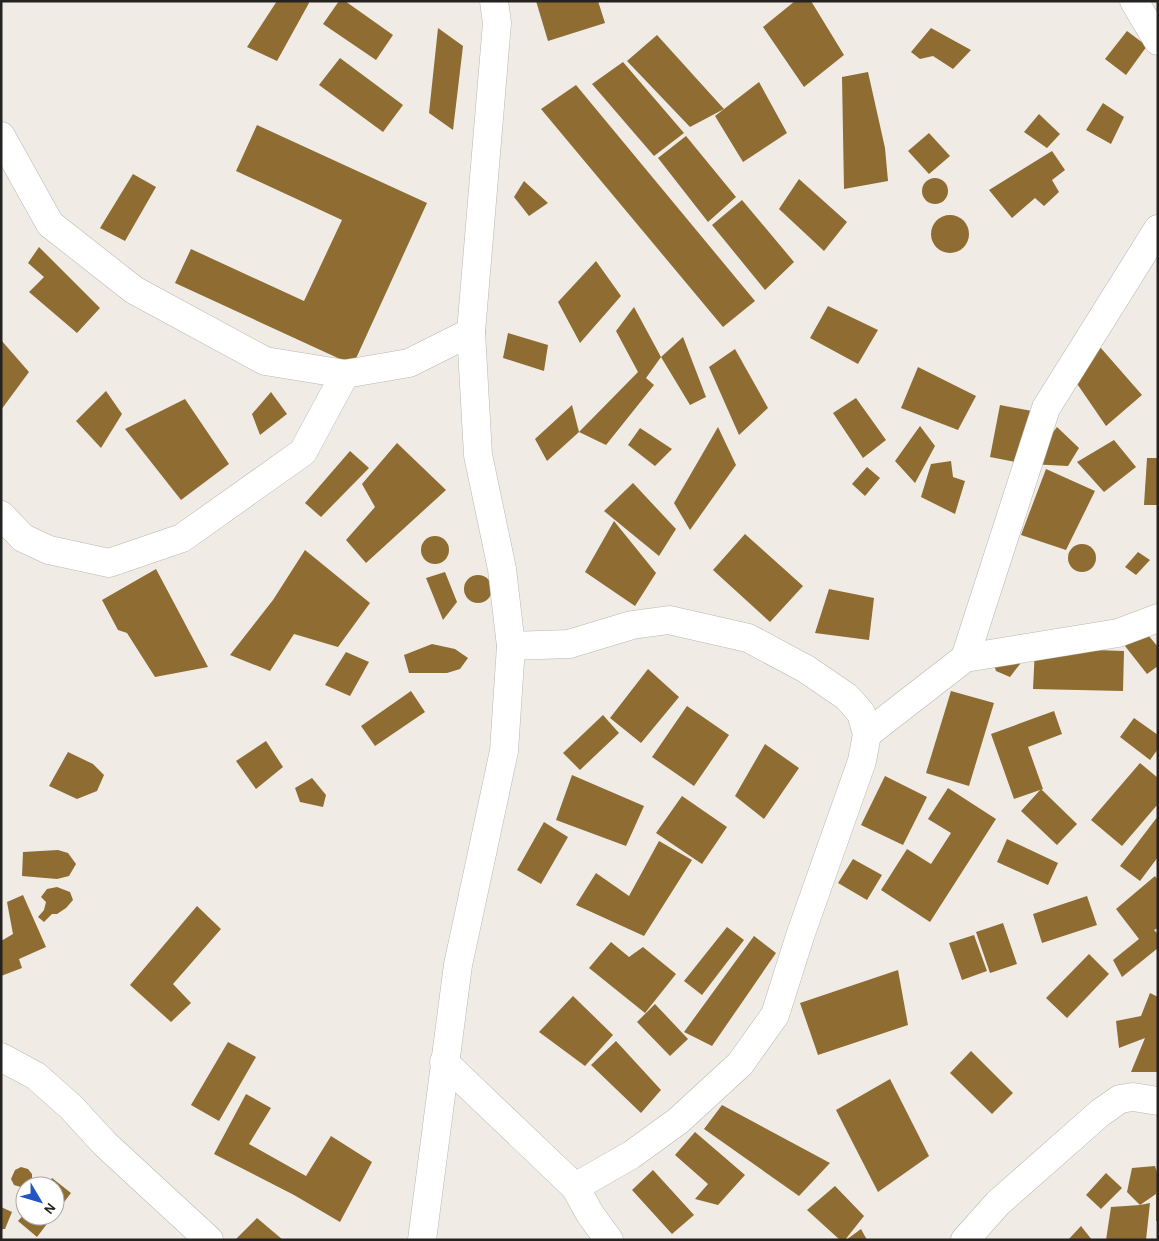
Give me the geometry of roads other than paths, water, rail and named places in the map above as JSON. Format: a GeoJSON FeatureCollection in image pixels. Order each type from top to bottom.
{"type":"FeatureCollection","features":[{"type":"Feature","properties":{"kind":"street"},"geometry":{"type":"LineString","coordinates":[[422,1240],[458,965],[504,751],[511,646],[502,569],[478,455],[471,332],[497,22],[494,1]]}},
{"type":"Feature","properties":{"kind":"street"},"geometry":{"type":"LineString","coordinates":[[1134,1],[1158,41]]}},
{"type":"Feature","properties":{"kind":"street"},"geometry":{"type":"LineString","coordinates":[[1,136],[50,224],[134,290],[265,361],[345,374],[410,363],[471,332]]}},
{"type":"Feature","properties":{"kind":"street"},"geometry":{"type":"LineString","coordinates":[[965,658],[1046,408],[1158,229]]}},
{"type":"Feature","properties":{"kind":"street"},"geometry":{"type":"LineString","coordinates":[[1,514],[23,538],[49,550],[109,563],[182,538],[303,452],[345,374]]}},
{"type":"Feature","properties":{"kind":"street"},"geometry":{"type":"LineString","coordinates":[[867,734],[965,658],[1118,633],[1158,618]]}},
{"type":"Feature","properties":{"kind":"street"},"geometry":{"type":"LineString","coordinates":[[511,646],[569,644],[632,625],[669,620],[748,638],[806,669],[847,697],[861,713],[867,734],[862,761],[800,936],[776,1015],[740,1064],[678,1120],[631,1155],[574,1187]]}},
{"type":"Feature","properties":{"kind":"street"},"geometry":{"type":"LineString","coordinates":[[1,1057],[36,1076],[64,1100],[105,1144],[209,1240]]}},
{"type":"Feature","properties":{"kind":"street"},"geometry":{"type":"LineString","coordinates":[[444,1062],[574,1187],[590,1214],[609,1240]]}},
{"type":"Feature","properties":{"kind":"street"},"geometry":{"type":"LineString","coordinates":[[965,1240],[998,1203],[1100,1113],[1120,1099],[1134,1097],[1158,1102]]}}]}
